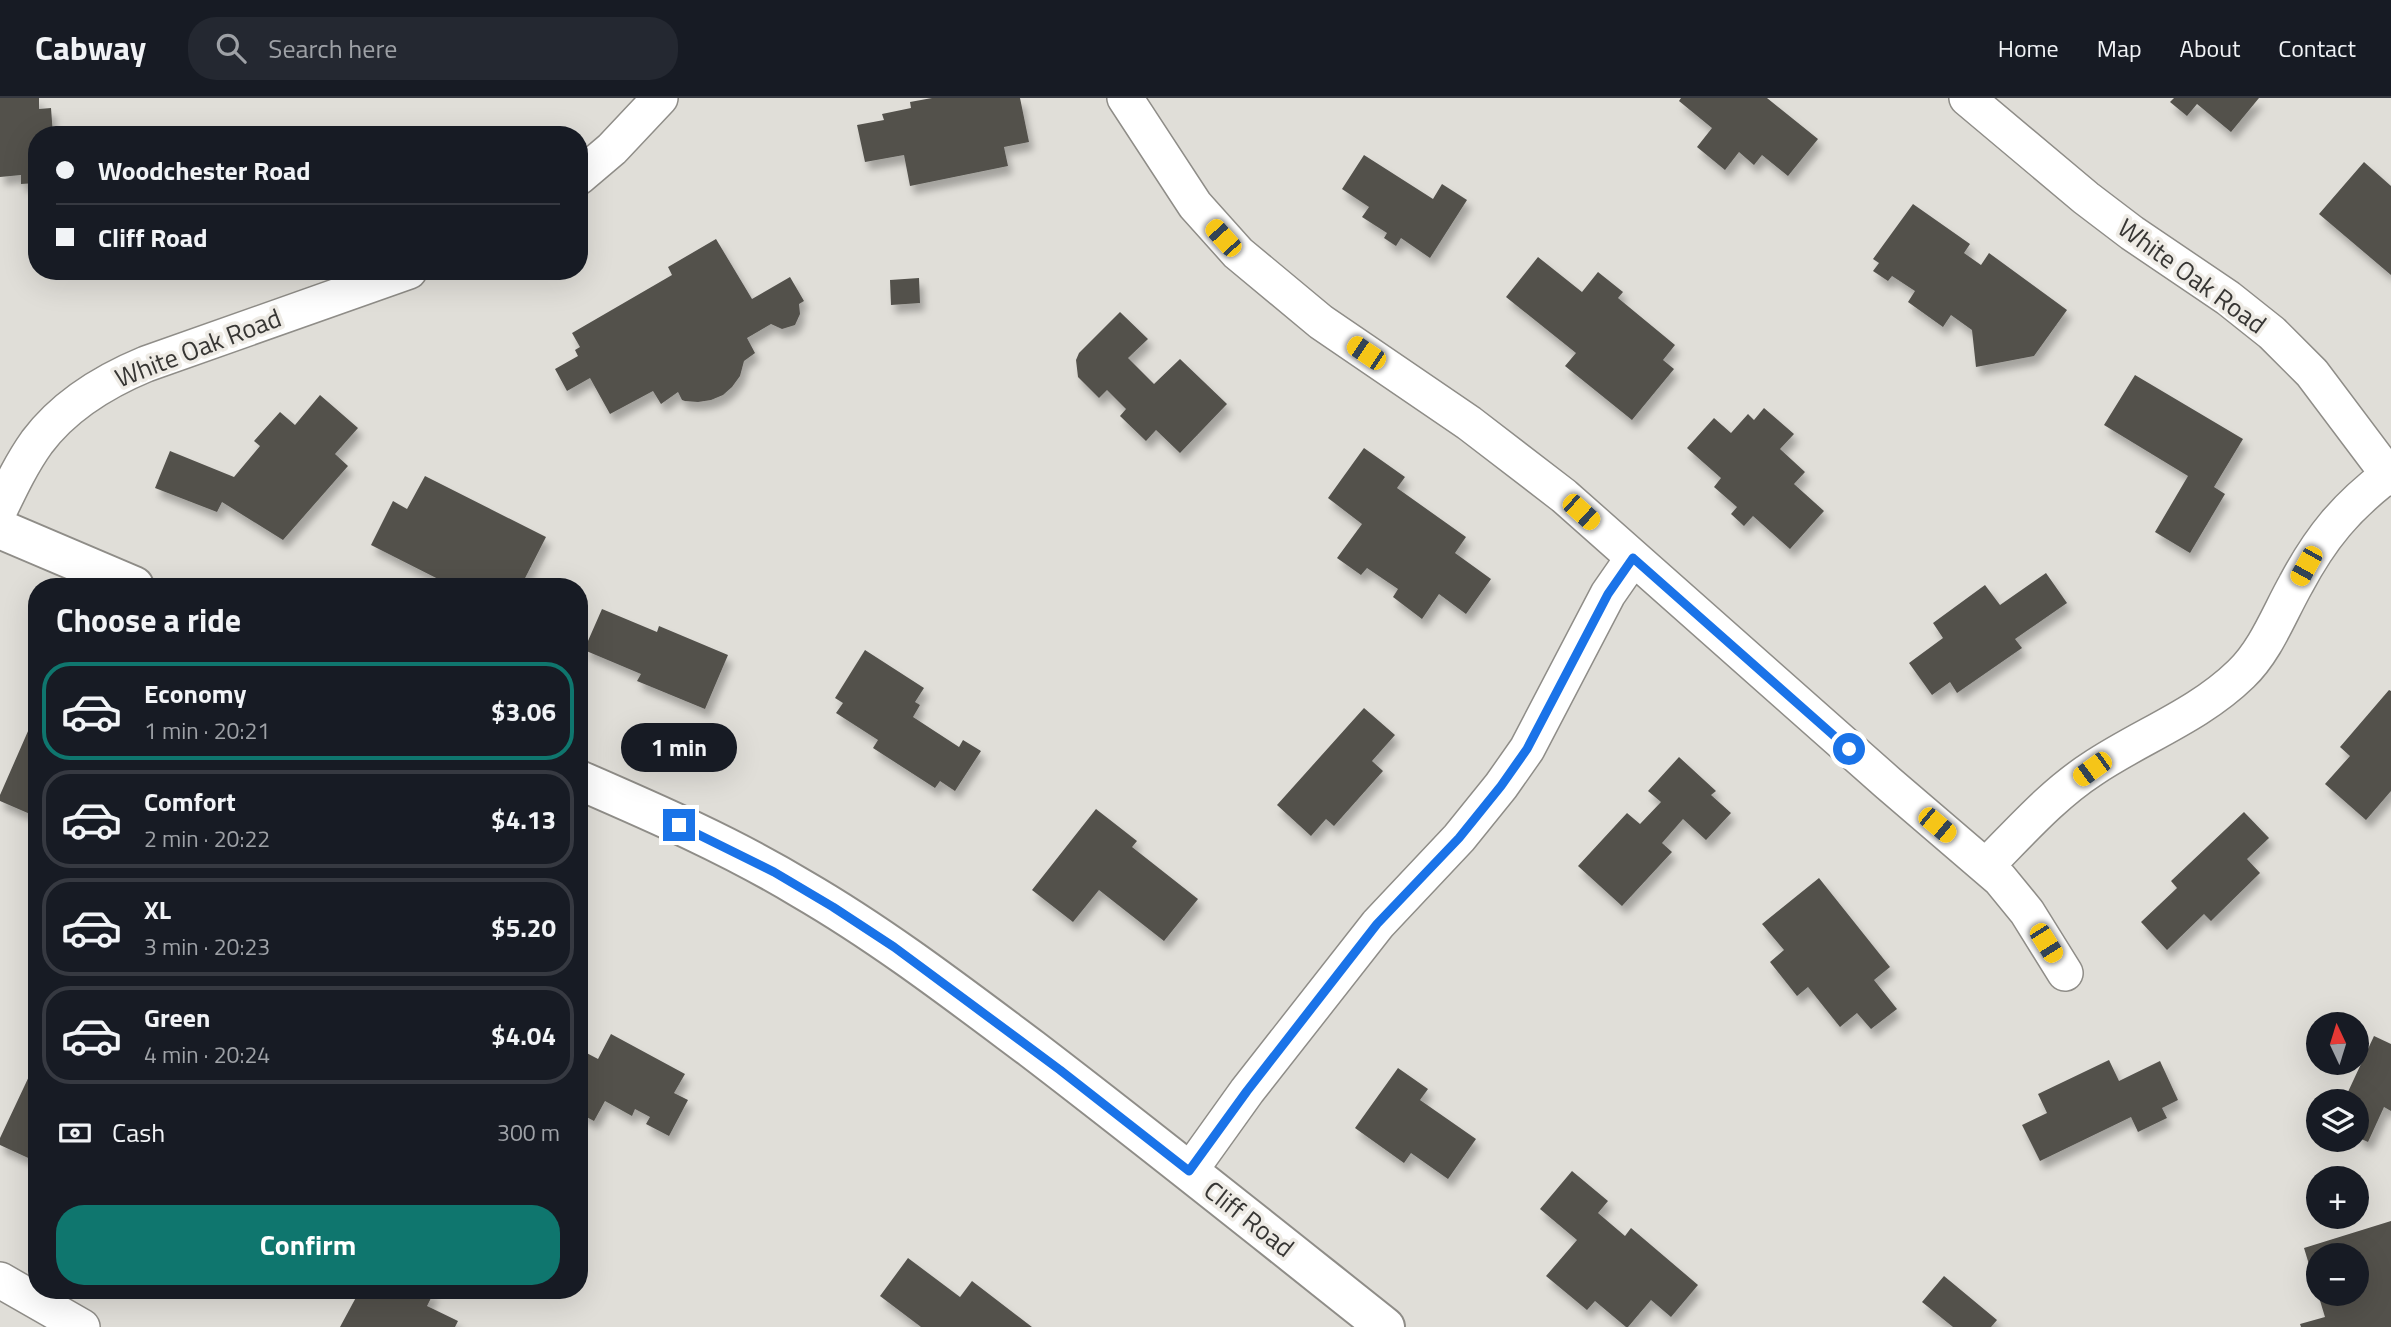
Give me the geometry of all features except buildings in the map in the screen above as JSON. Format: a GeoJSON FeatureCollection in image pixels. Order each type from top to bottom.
{"type":"FeatureCollection","features":[{"type":"Feature","properties":{"kind":"street"},"geometry":{"type":"LineString","coordinates":[[588,169],[612,149],[660,98]]}},
{"type":"Feature","properties":{"kind":"street"},"geometry":{"type":"LineString","coordinates":[[1125,98],[1195,205],[1223,238],[1258,271],[1321,322],[1516,457],[1564,496],[1888,783],[1986,866],[2018,900],[2065,973]]}},
{"type":"Feature","properties":{"kind":"street","name":"White Oak Road"},"geometry":{"type":"LineString","coordinates":[[1967,98],[2102,210],[2265,327],[2312,373],[2390,476]]}},
{"type":"Feature","properties":{"kind":"street","name":"White Oak Road"},"geometry":{"type":"LineString","coordinates":[[0,509],[28,457],[47,430],[84,398],[115,379],[146,364],[384,280]]}},
{"type":"Feature","properties":{"kind":"street"},"geometry":{"type":"LineString","coordinates":[[1986,866],[2073,783],[2110,757],[2203,705],[2244,672],[2263,646],[2326,534],[2352,505],[2390,476]]}},
{"type":"Feature","properties":{"kind":"street"},"geometry":{"type":"LineString","coordinates":[[0,528],[116,578]]}},
{"type":"Feature","properties":{"kind":"street"},"geometry":{"type":"LineString","coordinates":[[1189,1171],[1247,1091],[1377,924],[1459,838],[1501,786],[1527,749],[1608,594],[1633,558]]}},
{"type":"Feature","properties":{"kind":"street","name":"Cliff Road"},"geometry":{"type":"LineString","coordinates":[[588,784],[735,852],[833,907],[894,947],[1189,1171],[1385,1327]]}},
{"type":"Feature","properties":{"kind":"street"},"geometry":{"type":"LineString","coordinates":[[0,1280],[28,1296]]}},
{"type":"Feature","properties":{"kind":"street"},"geometry":{"type":"LineString","coordinates":[[33,1299],[82,1327]]}},
{"type":"Feature","properties":{"kind":"route"},"geometry":{"type":"LineString","coordinates":[[679,825],[774,872],[894,947],[1060,1070],[1189,1171],[1247,1091],[1377,924],[1459,838],[1501,786],[1527,749],[1608,594],[1633,558],[1849,749]]}}]}
